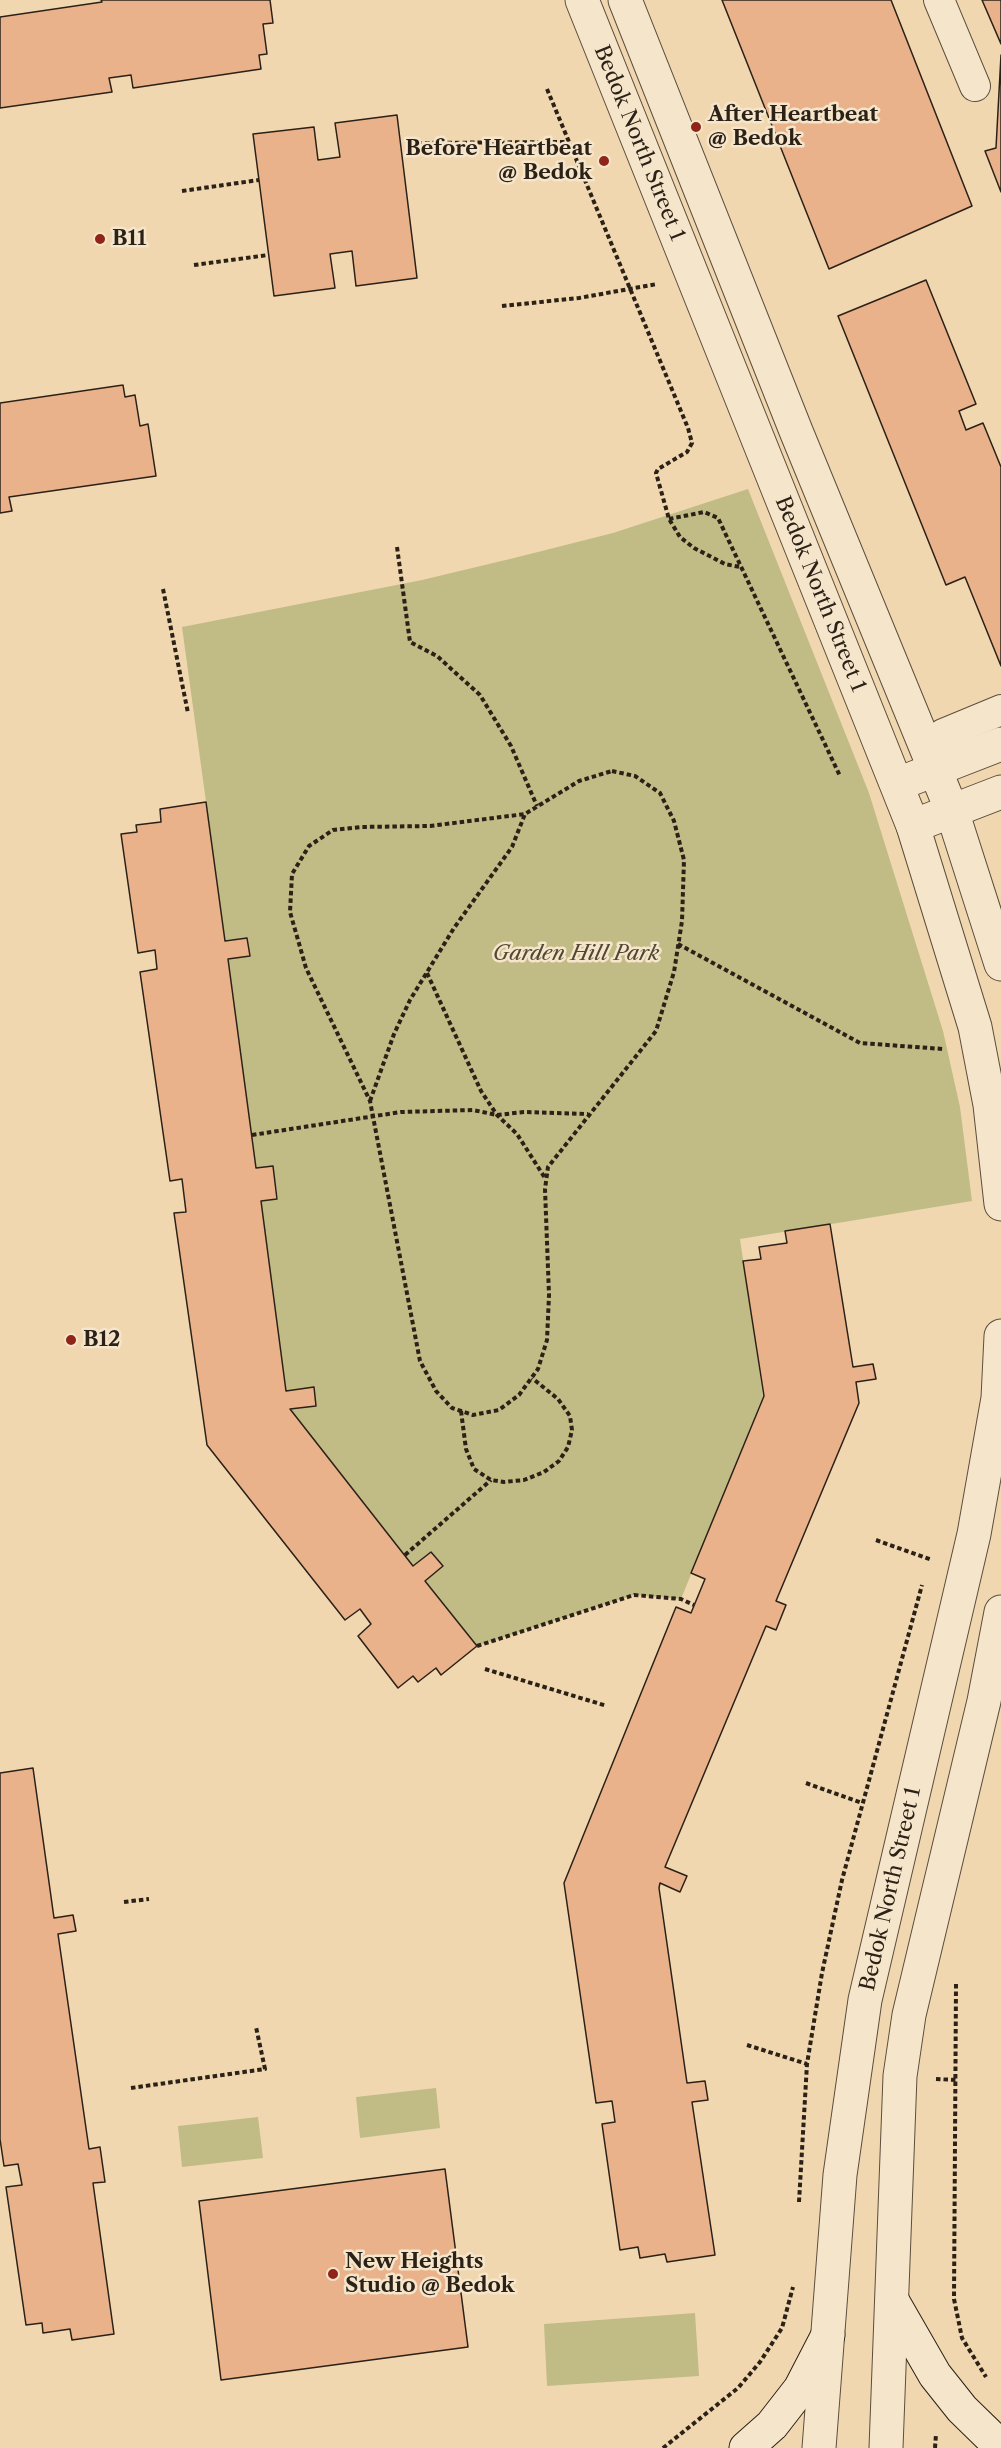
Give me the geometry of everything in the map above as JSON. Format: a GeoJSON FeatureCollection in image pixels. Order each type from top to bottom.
{"type":"FeatureCollection","features":[{"type":"Feature","properties":{"kind":"street","name":"Bedok North Street 1"},"geometry":{"type":"LineString","coordinates":[[582,0],[913,826],[975,1028],[990,1105],[1001,1204]]}},
{"type":"Feature","properties":{"kind":"street","name":"Bedok North Street 1"},"geometry":{"type":"LineString","coordinates":[[625,0],[796,431],[952,811],[1001,964]]}},
{"type":"Feature","properties":{"kind":"street"},"geometry":{"type":"LineString","coordinates":[[939,0],[975,87]]}},
{"type":"Feature","properties":{"kind":"street"},"geometry":{"type":"LineString","coordinates":[[943,734],[1001,710]]}},
{"type":"Feature","properties":{"kind":"street"},"geometry":{"type":"LineString","coordinates":[[898,784],[1001,744]]}},
{"type":"Feature","properties":{"kind":"street"},"geometry":{"type":"LineString","coordinates":[[913,826],[1001,792]]}},
{"type":"Feature","properties":{"kind":"street","name":"Bedok North Street 1"},"geometry":{"type":"LineString","coordinates":[[819,2448],[840,2175],[865,2000],[974,1534],[998,1398],[1001,1336]]}},
{"type":"Feature","properties":{"kind":"street"},"geometry":{"type":"LineString","coordinates":[[886,2448],[900,2076],[909,2015],[984,1701],[1001,1612]]}},
{"type":"Feature","properties":{"kind":"street"},"geometry":{"type":"LineString","coordinates":[[893,2302],[935,2375],[962,2409],[1001,2447]]}},
{"type":"Feature","properties":{"kind":"street"},"geometry":{"type":"LineString","coordinates":[[746,2448],[772,2425],[800,2389],[828,2335]]}},
{"type":"Feature","properties":{"kind":"path"},"geometry":{"type":"LineString","coordinates":[[547,89],[688,428],[692,443],[687,452],[658,469],[656,473],[669,519],[680,537],[694,548],[725,564],[740,567]]}},
{"type":"Feature","properties":{"kind":"path"},"geometry":{"type":"LineString","coordinates":[[410,143],[569,142]]}},
{"type":"Feature","properties":{"kind":"path"},"geometry":{"type":"LineString","coordinates":[[182,191],[259,180]]}},
{"type":"Feature","properties":{"kind":"path"},"geometry":{"type":"LineString","coordinates":[[194,265],[268,255]]}},
{"type":"Feature","properties":{"kind":"path"},"geometry":{"type":"LineString","coordinates":[[502,306],[631,289]]}},
{"type":"Feature","properties":{"kind":"path"},"geometry":{"type":"LineString","coordinates":[[669,519],[697,512],[714,514],[728,536],[740,567],[840,776]]}},
{"type":"Feature","properties":{"kind":"path"},"geometry":{"type":"LineString","coordinates":[[397,547],[410,642],[437,656],[480,695],[511,746],[537,806]]}},
{"type":"Feature","properties":{"kind":"path"},"geometry":{"type":"LineString","coordinates":[[163,589],[188,713]]}},
{"type":"Feature","properties":{"kind":"path"},"geometry":{"type":"LineString","coordinates":[[612,771],[635,776],[660,793],[674,821],[684,860],[678,944],[674,972],[656,1031],[548,1167],[545,1178],[549,1295],[547,1340],[538,1369],[519,1395],[499,1410],[473,1414],[452,1408],[436,1391],[420,1361],[370,1101],[306,968],[290,912],[292,874],[309,846],[333,830],[361,827],[430,826],[525,814],[579,781],[612,771]]}},
{"type":"Feature","properties":{"kind":"path"},"geometry":{"type":"LineString","coordinates":[[370,1101],[394,1034],[426,972],[512,847],[525,814]]}},
{"type":"Feature","properties":{"kind":"path"},"geometry":{"type":"LineString","coordinates":[[678,944],[860,1043],[914,1049]]}},
{"type":"Feature","properties":{"kind":"path"},"geometry":{"type":"LineString","coordinates":[[426,972],[459,1049],[481,1091],[497,1115],[517,1134],[545,1178]]}},
{"type":"Feature","properties":{"kind":"path"},"geometry":{"type":"LineString","coordinates":[[252,1135],[401,1112],[473,1110],[497,1115],[534,1112],[589,1114]]}},
{"type":"Feature","properties":{"kind":"path"},"geometry":{"type":"LineString","coordinates":[[461,1411],[466,1449],[474,1469],[491,1480],[504,1482],[524,1480],[544,1472],[559,1461],[568,1447],[572,1430],[570,1416],[558,1399],[532,1378]]}},
{"type":"Feature","properties":{"kind":"path"},"geometry":{"type":"LineString","coordinates":[[405,1556],[491,1480]]}},
{"type":"Feature","properties":{"kind":"path"},"geometry":{"type":"LineString","coordinates":[[876,1540],[915,1553]]}},
{"type":"Feature","properties":{"kind":"path"},"geometry":{"type":"LineString","coordinates":[[477,1646],[634,1595],[681,1599],[694,1605]]}},
{"type":"Feature","properties":{"kind":"path"},"geometry":{"type":"LineString","coordinates":[[485,1669],[607,1706]]}},
{"type":"Feature","properties":{"kind":"path"},"geometry":{"type":"LineString","coordinates":[[806,1784],[862,1803]]}},
{"type":"Feature","properties":{"kind":"path"},"geometry":{"type":"LineString","coordinates":[[124,1902],[149,1899]]}},
{"type":"Feature","properties":{"kind":"path"},"geometry":{"type":"LineString","coordinates":[[935,2448],[937,2425],[994,2390],[962,2338],[954,2299],[955,1995],[958,1972]]}},
{"type":"Feature","properties":{"kind":"path"},"geometry":{"type":"LineString","coordinates":[[131,2088],[265,2069],[256,2027]]}},
{"type":"Feature","properties":{"kind":"path"},"geometry":{"type":"LineString","coordinates":[[747,2045],[807,2064]]}},
{"type":"Feature","properties":{"kind":"path"},"geometry":{"type":"LineString","coordinates":[[663,2448],[738,2388]]}},
{"type":"Feature","properties":{"kind":"green space","name":"Garden Hill Park"},"geometry":{"type":"Polygon","coordinates":[[[748,489],[869,793],[943,1031],[960,1107],[972,1201],[740,1239],[763,1396],[681,1599],[634,1595],[477,1646],[425,1581],[443,1566],[431,1552],[413,1566],[290,1409],[316,1405],[313,1387],[286,1391],[261,1201],[278,1199],[273,1166],[256,1168],[228,959],[249,956],[248,938],[225,940],[182,627],[422,580],[514,558],[613,533],[748,489]]]}},
{"type":"Feature","properties":{"kind":"green space"},"geometry":{"type":"Polygon","coordinates":[[[436,2088],[440,2128],[360,2138],[356,2097],[436,2088]]]}},
{"type":"Feature","properties":{"kind":"green space"},"geometry":{"type":"Polygon","coordinates":[[[258,2117],[263,2158],[182,2167],[178,2126],[258,2117]]]}},
{"type":"Feature","properties":{"kind":"green space"},"geometry":{"type":"Polygon","coordinates":[[[695,2313],[699,2376],[547,2386],[544,2324],[695,2313]]]}},
{"type":"Feature","properties":{"kind":"building"},"geometry":{"type":"Polygon","coordinates":[[[101,0],[270,0],[273,23],[263,24],[267,54],[259,55],[261,69],[133,88],[131,75],[109,78],[112,92],[0,108],[0,17],[102,2],[101,0]]]}},
{"type":"Feature","properties":{"kind":"building"},"geometry":{"type":"Polygon","coordinates":[[[722,0],[891,0],[972,206],[829,269],[722,0]]]}},
{"type":"Feature","properties":{"kind":"building"},"geometry":{"type":"Polygon","coordinates":[[[982,0],[1001,0],[1001,44],[982,0]]]}},
{"type":"Feature","properties":{"kind":"building"},"geometry":{"type":"Polygon","coordinates":[[[1001,55],[1001,192],[985,151],[996,148],[1001,55]]]}},
{"type":"Feature","properties":{"kind":"building"},"geometry":{"type":"Polygon","coordinates":[[[397,115],[417,278],[356,286],[352,251],[330,254],[335,288],[274,296],[253,134],[314,127],[318,160],[340,157],[335,123],[397,115]]]}},
{"type":"Feature","properties":{"kind":"building"},"geometry":{"type":"Polygon","coordinates":[[[926,280],[976,404],[959,411],[966,430],[983,423],[1001,467],[1001,666],[965,577],[946,585],[838,316],[926,280]]]}},
{"type":"Feature","properties":{"kind":"building"},"geometry":{"type":"Polygon","coordinates":[[[123,385],[125,397],[135,395],[140,426],[148,424],[156,476],[9,497],[12,511],[0,513],[0,403],[123,385]]]}},
{"type":"Feature","properties":{"kind":"building"},"geometry":{"type":"Polygon","coordinates":[[[206,802],[225,941],[247,938],[250,956],[228,959],[256,1168],[273,1166],[277,1199],[261,1201],[286,1391],[314,1387],[316,1406],[290,1409],[413,1566],[431,1552],[443,1566],[425,1581],[477,1646],[441,1675],[436,1668],[418,1682],[413,1676],[398,1688],[358,1636],[371,1624],[360,1609],[345,1620],[207,1445],[174,1213],[186,1212],[182,1179],[170,1181],[140,972],[157,969],[155,950],[138,953],[121,834],[137,832],[136,825],[161,822],[160,809],[206,802]]]}},
{"type":"Feature","properties":{"kind":"building"},"geometry":{"type":"Polygon","coordinates":[[[830,1224],[853,1367],[873,1364],[876,1379],[856,1382],[859,1403],[776,1601],[786,1605],[776,1630],[766,1626],[665,1867],[687,1876],[680,1892],[660,1883],[687,2083],[705,2081],[708,2100],[692,2102],[715,2255],[667,2262],[665,2254],[640,2258],[638,2247],[620,2250],[602,2124],[615,2122],[612,2101],[596,2103],[564,1883],[676,1607],[691,1613],[705,1579],[691,1573],[764,1396],[743,1261],[761,1259],[759,1247],[787,1243],[785,1231],[830,1224]]]}},
{"type":"Feature","properties":{"kind":"building"},"geometry":{"type":"Polygon","coordinates":[[[33,1768],[54,1918],[73,1915],[76,1931],[58,1934],[89,2149],[100,2147],[105,2182],[93,2183],[114,2334],[72,2340],[70,2329],[43,2333],[42,2323],[26,2325],[6,2187],[22,2185],[18,2164],[4,2166],[0,2139],[0,1773],[33,1768]]]}},
{"type":"Feature","properties":{"kind":"building","name":"New Heights Studio @ Bedok"},"geometry":{"type":"Polygon","coordinates":[[[445,2169],[468,2347],[221,2380],[199,2201],[445,2169]]]}},
{"type":"Feature","properties":{"kind":"place","name":"After Heartbeat @ Bedok"},"geometry":{"type":"Point","coordinates":[696,127]}},
{"type":"Feature","properties":{"kind":"place","name":"Before Heartbeat @ Bedok"},"geometry":{"type":"Point","coordinates":[604,161]}},
{"type":"Feature","properties":{"kind":"place","name":"B11"},"geometry":{"type":"Point","coordinates":[100,239]}},
{"type":"Feature","properties":{"kind":"place","name":"B12"},"geometry":{"type":"Point","coordinates":[71,1340]}},
{"type":"Feature","properties":{"kind":"place","name":"New Heights Studio @ Bedok"},"geometry":{"type":"Point","coordinates":[333,2274]}}]}
